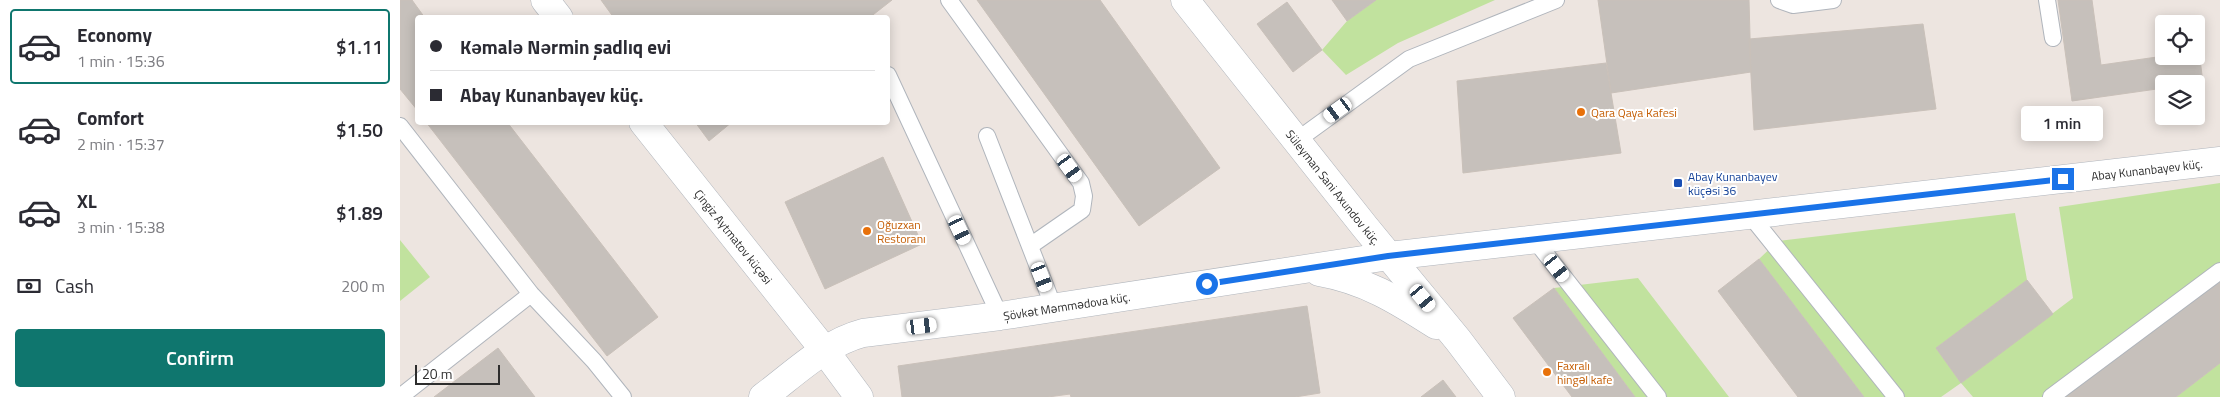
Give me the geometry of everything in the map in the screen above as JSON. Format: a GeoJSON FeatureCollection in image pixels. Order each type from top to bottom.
{"type":"FeatureCollection","features":[{"type":"Feature","properties":{"kind":"main road"},"geometry":{"type":"LineString","coordinates":[[545,0],[557,15]]}},
{"type":"Feature","properties":{"kind":"main road","name":"Süleyman Sani Axundov küç."},"geometry":{"type":"LineString","coordinates":[[1185,0],[1388,256],[1458,340],[1501,397]]}},
{"type":"Feature","properties":{"kind":"main road","name":"Çingiz Aytmatov küçəsi"},"geometry":{"type":"LineString","coordinates":[[645,125],[825,351],[859,397]]}},
{"type":"Feature","properties":{"kind":"main road","name":"Abay Kunanbayev küç."},"geometry":{"type":"LineString","coordinates":[[1388,256],[2220,161]]}},
{"type":"Feature","properties":{"kind":"main road","name":"Şövkət Məmmədova küç."},"geometry":{"type":"LineString","coordinates":[[763,397],[825,351],[849,337],[863,333],[1000,316],[1388,256]]}},
{"type":"Feature","properties":{"kind":"main road"},"geometry":{"type":"LineString","coordinates":[[1303,269],[1345,276],[1377,290],[1413,310],[1458,340]]}},
{"type":"Feature","properties":{"kind":"lane"},"geometry":{"type":"LineString","coordinates":[[948,0],[1081,183],[1084,196],[1082,210],[1030,246]]}},
{"type":"Feature","properties":{"kind":"lane"},"geometry":{"type":"LineString","coordinates":[[1296,141],[1409,58],[1556,0]]}},
{"type":"Feature","properties":{"kind":"lane"},"geometry":{"type":"LineString","coordinates":[[1779,0],[1793,5],[1833,0]]}},
{"type":"Feature","properties":{"kind":"lane"},"geometry":{"type":"LineString","coordinates":[[2047,0],[2053,38]]}},
{"type":"Feature","properties":{"kind":"lane"},"geometry":{"type":"LineString","coordinates":[[890,79],[1000,316]]}},
{"type":"Feature","properties":{"kind":"lane"},"geometry":{"type":"LineString","coordinates":[[400,126],[531,294],[594,361],[623,397]]}},
{"type":"Feature","properties":{"kind":"lane"},"geometry":{"type":"LineString","coordinates":[[987,136],[1054,308]]}},
{"type":"Feature","properties":{"kind":"lane"},"geometry":{"type":"LineString","coordinates":[[1750,215],[1896,397]]}},
{"type":"Feature","properties":{"kind":"lane"},"geometry":{"type":"LineString","coordinates":[[1534,239],[1658,397]]}},
{"type":"Feature","properties":{"kind":"lane"},"geometry":{"type":"LineString","coordinates":[[2051,397],[2220,271]]}},
{"type":"Feature","properties":{"kind":"lane"},"geometry":{"type":"LineString","coordinates":[[401,394],[531,294]]}},
{"type":"Feature","properties":{"kind":"green space"},"geometry":{"type":"Polygon","coordinates":[[[1376,0],[1495,0],[1398,43],[1346,75],[1322,50],[1347,21],[1376,0]]]}},
{"type":"Feature","properties":{"kind":"green space"},"geometry":{"type":"Polygon","coordinates":[[[2220,183],[2220,278],[2063,397],[1973,397],[1961,383],[2073,298],[2059,207],[2220,183]]]}},
{"type":"Feature","properties":{"kind":"green space"},"geometry":{"type":"Polygon","coordinates":[[[2015,213],[2027,280],[1936,348],[1961,383],[1941,397],[1864,397],[1759,259],[1778,241],[2015,213]]]}},
{"type":"Feature","properties":{"kind":"green space"},"geometry":{"type":"Polygon","coordinates":[[[400,240],[430,277],[400,301],[400,240]]]}},
{"type":"Feature","properties":{"kind":"green space"},"geometry":{"type":"Polygon","coordinates":[[[1638,278],[1729,397],[1635,397],[1554,288],[1638,278]]]}},
{"type":"Feature","properties":{"kind":"green space"},"geometry":{"type":"Polygon","coordinates":[[[2220,363],[2220,397],[2176,397],[2220,363]]]}},
{"type":"Feature","properties":{"kind":"building"},"geometry":{"type":"Polygon","coordinates":[[[400,0],[412,0],[423,15],[415,15],[415,107],[400,89],[400,0]]]}},
{"type":"Feature","properties":{"kind":"building"},"geometry":{"type":"Polygon","coordinates":[[[601,0],[892,0],[873,15],[612,15],[601,0]]]}},
{"type":"Feature","properties":{"kind":"building"},"geometry":{"type":"Polygon","coordinates":[[[977,0],[1100,0],[1220,168],[1139,226],[977,0]]]}},
{"type":"Feature","properties":{"kind":"building"},"geometry":{"type":"Polygon","coordinates":[[[1332,0],[1376,0],[1347,21],[1332,0]]]}},
{"type":"Feature","properties":{"kind":"building"},"geometry":{"type":"Polygon","coordinates":[[[1598,0],[1749,0],[1751,72],[1611,93],[1598,0]]]}},
{"type":"Feature","properties":{"kind":"building"},"geometry":{"type":"Polygon","coordinates":[[[2058,0],[2092,0],[2101,65],[2155,57],[2155,65],[2201,65],[2202,75],[2155,75],[2155,89],[2072,101],[2058,0]]]}},
{"type":"Feature","properties":{"kind":"building"},"geometry":{"type":"Polygon","coordinates":[[[1287,2],[1322,50],[1293,72],[1257,24],[1287,2]]]}},
{"type":"Feature","properties":{"kind":"building"},"geometry":{"type":"Polygon","coordinates":[[[1923,24],[1936,109],[1754,130],[1749,39],[1923,24]]]}},
{"type":"Feature","properties":{"kind":"building"},"geometry":{"type":"Polygon","coordinates":[[[1606,63],[1621,153],[1463,173],[1457,81],[1606,63]]]}},
{"type":"Feature","properties":{"kind":"building"},"geometry":{"type":"Polygon","coordinates":[[[428,125],[509,125],[658,317],[607,356],[428,125]]]}},
{"type":"Feature","properties":{"kind":"building"},"geometry":{"type":"Polygon","coordinates":[[[697,125],[728,125],[709,141],[697,125]]]}},
{"type":"Feature","properties":{"kind":"building"},"geometry":{"type":"Polygon","coordinates":[[[883,157],[922,244],[825,289],[785,202],[883,157]]]}},
{"type":"Feature","properties":{"kind":"building"},"geometry":{"type":"Polygon","coordinates":[[[1759,259],[1864,397],[1798,397],[1718,291],[1759,259]]]}},
{"type":"Feature","properties":{"kind":"building"},"geometry":{"type":"Polygon","coordinates":[[[2220,278],[2220,363],[2176,397],[2063,397],[2220,278]]]}},
{"type":"Feature","properties":{"kind":"building"},"geometry":{"type":"Polygon","coordinates":[[[2027,280],[2053,314],[1961,383],[1936,348],[2027,280]]]}},
{"type":"Feature","properties":{"kind":"building"},"geometry":{"type":"Polygon","coordinates":[[[1554,288],[1635,397],[1572,397],[1513,318],[1554,288]]]}},
{"type":"Feature","properties":{"kind":"building"},"geometry":{"type":"Polygon","coordinates":[[[1307,306],[1320,393],[1295,397],[1071,397],[1070,394],[1048,397],[902,397],[898,366],[1307,306]]]}},
{"type":"Feature","properties":{"kind":"building"},"geometry":{"type":"Polygon","coordinates":[[[498,348],[535,397],[434,397],[498,348]]]}},
{"type":"Feature","properties":{"kind":"building"},"geometry":{"type":"Polygon","coordinates":[[[1443,380],[1456,397],[1421,397],[1443,380]]]}},
{"type":"Feature","properties":{"kind":"place","name":"Qara Qaya Kafesi"},"geometry":{"type":"Point","coordinates":[1581,112]}},
{"type":"Feature","properties":{"kind":"place","name":"Abay Kunanbayev küçəsi 36"},"geometry":{"type":"Point","coordinates":[1678,183]}},
{"type":"Feature","properties":{"kind":"place","name":"Oğuzxan Restoranı"},"geometry":{"type":"Point","coordinates":[867,231]}},
{"type":"Feature","properties":{"kind":"place","name":"Faxralı hingəl kafe"},"geometry":{"type":"Point","coordinates":[1547,372]}},
{"type":"Feature","properties":{"kind":"route"},"geometry":{"type":"LineString","coordinates":[[1207,284],[1388,256],[2063,179]]}}]}
